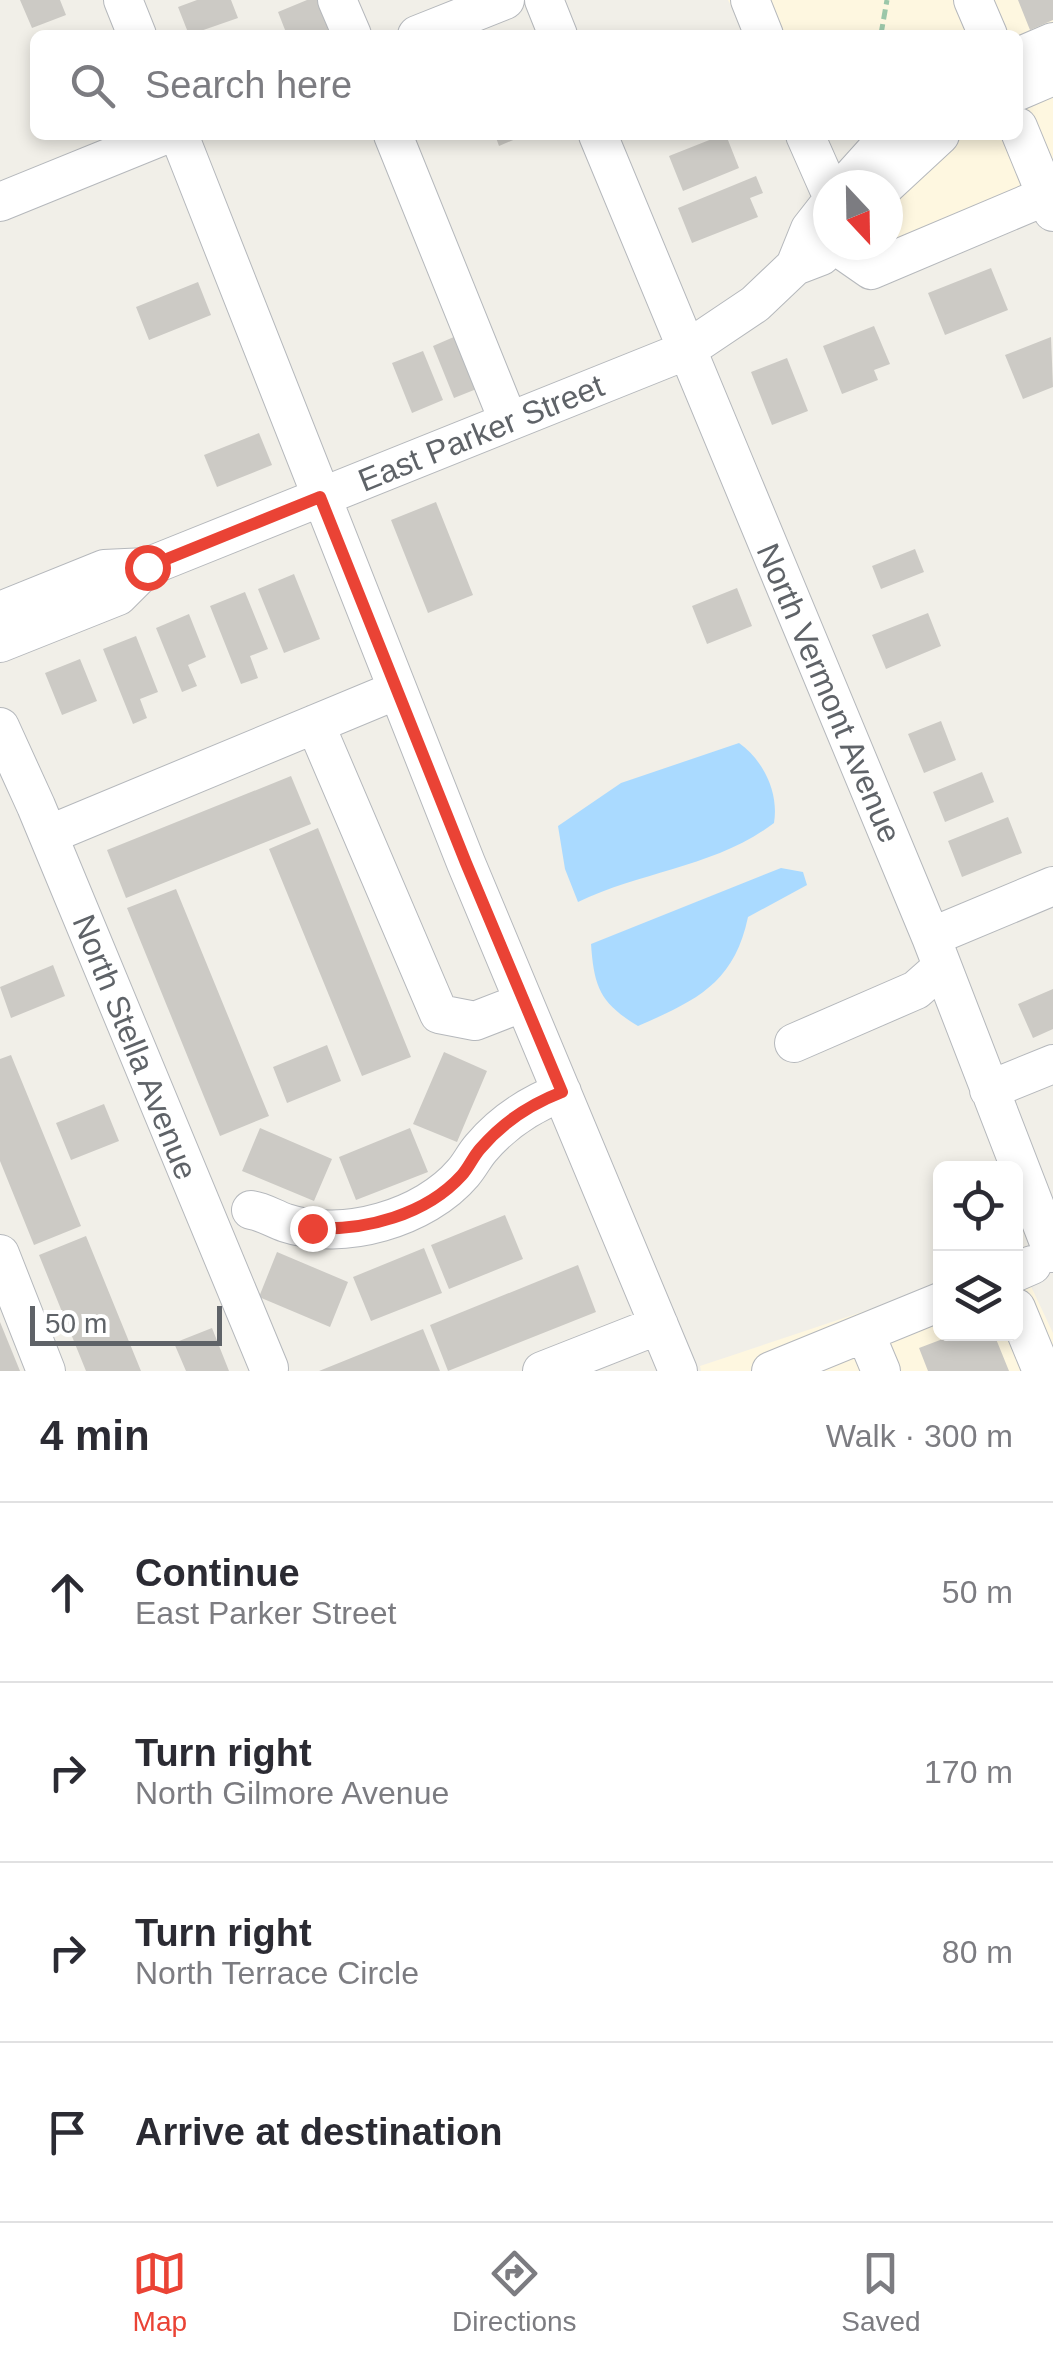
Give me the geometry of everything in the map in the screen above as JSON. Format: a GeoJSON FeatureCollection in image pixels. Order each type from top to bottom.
{"type":"FeatureCollection","features":[{"type":"Feature","properties":{"kind":"street"},"geometry":{"type":"LineString","coordinates":[[122,0],[135,30]]}},
{"type":"Feature","properties":{"kind":"street"},"geometry":{"type":"LineString","coordinates":[[337,0],[350,30]]}},
{"type":"Feature","properties":{"kind":"street"},"geometry":{"type":"LineString","coordinates":[[430,30],[505,0]]}},
{"type":"Feature","properties":{"kind":"street"},"geometry":{"type":"LineString","coordinates":[[544,0],[556,30]]}},
{"type":"Feature","properties":{"kind":"street"},"geometry":{"type":"LineString","coordinates":[[750,0],[762,30]]}},
{"type":"Feature","properties":{"kind":"street"},"geometry":{"type":"LineString","coordinates":[[973,0],[986,30]]}},
{"type":"Feature","properties":{"kind":"street"},"geometry":{"type":"LineString","coordinates":[[1023,55],[1053,42]]}},
{"type":"Feature","properties":{"kind":"street"},"geometry":{"type":"LineString","coordinates":[[1023,89],[1053,76]]}},
{"type":"Feature","properties":{"kind":"street"},"geometry":{"type":"LineString","coordinates":[[903,258],[1050,204],[1033,139]]}},
{"type":"Feature","properties":{"kind":"street"},"geometry":{"type":"LineString","coordinates":[[0,202],[154,140]]}},
{"type":"Feature","properties":{"kind":"street"},"geometry":{"type":"LineString","coordinates":[[180,140],[396,690],[678,1371]]}},
{"type":"Feature","properties":{"kind":"street"},"geometry":{"type":"LineString","coordinates":[[394,140],[508,420]]}},
{"type":"Feature","properties":{"kind":"street","name":"North Vermont Avenue"},"geometry":{"type":"LineString","coordinates":[[600,140],[937,952],[989,1090],[1041,1256]]}},
{"type":"Feature","properties":{"kind":"street"},"geometry":{"type":"LineString","coordinates":[[807,140],[820,170]]}},
{"type":"Feature","properties":{"kind":"street"},"geometry":{"type":"LineString","coordinates":[[858,170],[886,140]]}},
{"type":"Feature","properties":{"kind":"street"},"geometry":{"type":"LineString","coordinates":[[901,170],[934,140]]}},
{"type":"Feature","properties":{"kind":"street","name":"East Parker Street"},"geometry":{"type":"LineString","coordinates":[[795,266],[813,225]]}},
{"type":"Feature","properties":{"kind":"street","name":"East Parker Street"},"geometry":{"type":"LineString","coordinates":[[0,611],[104,570],[147,567],[685,351],[754,304],[795,266],[813,259]]}},
{"type":"Feature","properties":{"kind":"street"},"geometry":{"type":"LineString","coordinates":[[856,260],[871,270],[898,260]]}},
{"type":"Feature","properties":{"kind":"street","name":"East Parker Street"},"geometry":{"type":"LineString","coordinates":[[0,643],[118,596],[147,567]]}},
{"type":"Feature","properties":{"kind":"street"},"geometry":{"type":"LineString","coordinates":[[48,835],[396,690]]}},
{"type":"Feature","properties":{"kind":"street"},"geometry":{"type":"LineString","coordinates":[[316,724],[439,1014],[474,1021],[524,1002]]}},
{"type":"Feature","properties":{"kind":"street","name":"North Stella Avenue"},"geometry":{"type":"LineString","coordinates":[[0,726],[269,1368]]}},
{"type":"Feature","properties":{"kind":"street"},"geometry":{"type":"LineString","coordinates":[[794,1043],[916,990],[937,952],[1053,886]]}},
{"type":"Feature","properties":{"kind":"street"},"geometry":{"type":"LineString","coordinates":[[989,1090],[1053,1064]]}},
{"type":"Feature","properties":{"kind":"street"},"geometry":{"type":"LineString","coordinates":[[251,1210],[287,1224],[333,1229],[365,1226],[400,1215],[437,1196],[462,1175],[482,1147],[511,1120],[537,1102],[562,1092]]}},
{"type":"Feature","properties":{"kind":"street"},"geometry":{"type":"LineString","coordinates":[[0,1254],[46,1371]]}},
{"type":"Feature","properties":{"kind":"street"},"geometry":{"type":"LineString","coordinates":[[771,1371],[933,1305]]}},
{"type":"Feature","properties":{"kind":"street"},"geometry":{"type":"LineString","coordinates":[[542,1371],[659,1325]]}},
{"type":"Feature","properties":{"kind":"street"},"geometry":{"type":"LineString","coordinates":[[1023,1325],[1042,1371]]}},
{"type":"Feature","properties":{"kind":"street"},"geometry":{"type":"LineString","coordinates":[[865,1333],[881,1371]]}},
{"type":"Feature","properties":{"kind":"path"},"geometry":{"type":"LineString","coordinates":[[883,30],[888,0]]}},
{"type":"Feature","properties":{"kind":"shaded area"},"geometry":{"type":"Polygon","coordinates":[[[728,0],[958,0],[971,30],[743,30],[728,0]]]}},
{"type":"Feature","properties":{"kind":"shaded area"},"geometry":{"type":"Polygon","coordinates":[[[987,0],[1053,0],[1053,26],[1023,39],[1023,30],[999,30],[987,0]]]}},
{"type":"Feature","properties":{"kind":"shaded area"},"geometry":{"type":"Polygon","coordinates":[[[1053,93],[1053,178],[1023,105],[1053,93]]]}},
{"type":"Feature","properties":{"kind":"shaded area"},"geometry":{"type":"Polygon","coordinates":[[[958,140],[1009,140],[1041,216],[867,276],[859,260],[903,260],[903,188],[927,163],[958,140]]]}},
{"type":"Feature","properties":{"kind":"shaded area"},"geometry":{"type":"Polygon","coordinates":[[[1023,1269],[1053,1333],[1053,1371],[701,1371],[700,1366],[933,1288],[933,1341],[1023,1341],[1023,1269]]]}},
{"type":"Feature","properties":{"kind":"water"},"geometry":{"type":"Polygon","coordinates":[[[739,743],[768,778],[774,800],[774,823],[728,850],[578,902],[565,869],[558,826],[621,783],[739,743]]]}},
{"type":"Feature","properties":{"kind":"water"},"geometry":{"type":"Polygon","coordinates":[[[781,868],[803,872],[807,885],[748,917],[733,959],[709,987],[638,1026],[607,1001],[597,983],[591,944],[781,868]]]}},
{"type":"Feature","properties":{"kind":"building"},"geometry":{"type":"Polygon","coordinates":[[[20,0],[60,0],[66,15],[32,28],[20,0]]]}},
{"type":"Feature","properties":{"kind":"building"},"geometry":{"type":"Polygon","coordinates":[[[197,0],[231,0],[238,18],[203,30],[187,30],[178,7],[197,0]]]}},
{"type":"Feature","properties":{"kind":"building"},"geometry":{"type":"Polygon","coordinates":[[[317,0],[329,30],[285,30],[278,12],[317,0]]]}},
{"type":"Feature","properties":{"kind":"building"},"geometry":{"type":"Polygon","coordinates":[[[1018,0],[1053,0],[1053,20],[1030,30],[1018,0]]]}},
{"type":"Feature","properties":{"kind":"building"},"geometry":{"type":"Polygon","coordinates":[[[709,140],[728,140],[739,168],[683,191],[669,156],[709,140]]]}},
{"type":"Feature","properties":{"kind":"building"},"geometry":{"type":"Polygon","coordinates":[[[756,176],[763,193],[750,198],[758,217],[692,243],[678,208],[756,176]]]}},
{"type":"Feature","properties":{"kind":"building"},"geometry":{"type":"Polygon","coordinates":[[[991,268],[1008,310],[945,335],[928,293],[991,268]]]}},
{"type":"Feature","properties":{"kind":"building"},"geometry":{"type":"Polygon","coordinates":[[[198,282],[211,315],[149,340],[136,307],[198,282]]]}},
{"type":"Feature","properties":{"kind":"building"},"geometry":{"type":"Polygon","coordinates":[[[874,326],[890,364],[874,370],[878,380],[842,394],[823,346],[874,326]]]}},
{"type":"Feature","properties":{"kind":"building"},"geometry":{"type":"Polygon","coordinates":[[[463,333],[484,386],[454,398],[433,346],[463,333]]]}},
{"type":"Feature","properties":{"kind":"building"},"geometry":{"type":"Polygon","coordinates":[[[1051,337],[1053,387],[1023,399],[1005,355],[1051,337]]]}},
{"type":"Feature","properties":{"kind":"building"},"geometry":{"type":"Polygon","coordinates":[[[423,351],[443,400],[412,413],[392,363],[423,351]]]}},
{"type":"Feature","properties":{"kind":"building"},"geometry":{"type":"Polygon","coordinates":[[[787,358],[808,411],[772,425],[751,372],[787,358]]]}},
{"type":"Feature","properties":{"kind":"building"},"geometry":{"type":"Polygon","coordinates":[[[259,433],[272,465],[217,487],[204,455],[259,433]]]}},
{"type":"Feature","properties":{"kind":"building"},"geometry":{"type":"Polygon","coordinates":[[[436,502],[473,595],[428,613],[391,520],[436,502]]]}},
{"type":"Feature","properties":{"kind":"building"},"geometry":{"type":"Polygon","coordinates":[[[915,549],[924,572],[881,589],[872,566],[915,549]]]}},
{"type":"Feature","properties":{"kind":"building"},"geometry":{"type":"Polygon","coordinates":[[[294,574],[320,639],[284,653],[258,589],[294,574]]]}},
{"type":"Feature","properties":{"kind":"building"},"geometry":{"type":"Polygon","coordinates":[[[737,588],[752,626],[707,644],[692,606],[737,588]]]}},
{"type":"Feature","properties":{"kind":"building"},"geometry":{"type":"Polygon","coordinates":[[[245,592],[268,649],[250,656],[258,678],[241,684],[210,606],[245,592]]]}},
{"type":"Feature","properties":{"kind":"building"},"geometry":{"type":"Polygon","coordinates":[[[928,613],[941,646],[886,669],[872,635],[928,613]]]}},
{"type":"Feature","properties":{"kind":"building"},"geometry":{"type":"Polygon","coordinates":[[[189,614],[206,657],[188,665],[197,686],[182,692],[156,628],[189,614]]]}},
{"type":"Feature","properties":{"kind":"building"},"geometry":{"type":"Polygon","coordinates":[[[136,636],[158,692],[140,699],[147,718],[133,724],[103,649],[136,636]]]}},
{"type":"Feature","properties":{"kind":"building"},"geometry":{"type":"Polygon","coordinates":[[[80,659],[97,701],[62,715],[45,673],[80,659]]]}},
{"type":"Feature","properties":{"kind":"building"},"geometry":{"type":"Polygon","coordinates":[[[941,721],[956,760],[924,773],[908,734],[941,721]]]}},
{"type":"Feature","properties":{"kind":"building"},"geometry":{"type":"Polygon","coordinates":[[[982,772],[994,802],[945,822],[933,792],[982,772]]]}},
{"type":"Feature","properties":{"kind":"building"},"geometry":{"type":"Polygon","coordinates":[[[291,776],[311,824],[126,898],[107,850],[291,776]]]}},
{"type":"Feature","properties":{"kind":"building"},"geometry":{"type":"Polygon","coordinates":[[[1008,817],[1022,853],[962,877],[948,841],[1008,817]]]}},
{"type":"Feature","properties":{"kind":"building"},"geometry":{"type":"Polygon","coordinates":[[[318,828],[411,1057],[362,1076],[269,849],[318,828]]]}},
{"type":"Feature","properties":{"kind":"building"},"geometry":{"type":"Polygon","coordinates":[[[176,889],[269,1116],[220,1136],[127,908],[176,889]]]}},
{"type":"Feature","properties":{"kind":"building"},"geometry":{"type":"Polygon","coordinates":[[[53,965],[65,996],[11,1018],[0,987],[53,965]]]}},
{"type":"Feature","properties":{"kind":"building"},"geometry":{"type":"Polygon","coordinates":[[[1053,989],[1053,1029],[1033,1038],[1018,1004],[1053,989]]]}},
{"type":"Feature","properties":{"kind":"building"},"geometry":{"type":"Polygon","coordinates":[[[327,1045],[341,1081],[287,1103],[273,1067],[327,1045]]]}},
{"type":"Feature","properties":{"kind":"building"},"geometry":{"type":"Polygon","coordinates":[[[444,1052],[487,1071],[457,1142],[413,1124],[444,1052]]]}},
{"type":"Feature","properties":{"kind":"building"},"geometry":{"type":"Polygon","coordinates":[[[11,1055],[81,1226],[34,1245],[0,1161],[0,1059],[11,1055]]]}},
{"type":"Feature","properties":{"kind":"building"},"geometry":{"type":"Polygon","coordinates":[[[104,1104],[119,1141],[71,1160],[56,1123],[104,1104]]]}},
{"type":"Feature","properties":{"kind":"building"},"geometry":{"type":"Polygon","coordinates":[[[260,1128],[332,1159],[314,1201],[242,1171],[260,1128]]]}},
{"type":"Feature","properties":{"kind":"building"},"geometry":{"type":"Polygon","coordinates":[[[410,1128],[428,1172],[356,1200],[339,1157],[410,1128]]]}},
{"type":"Feature","properties":{"kind":"building"},"geometry":{"type":"Polygon","coordinates":[[[505,1215],[523,1259],[449,1289],[431,1245],[505,1215]]]}},
{"type":"Feature","properties":{"kind":"building"},"geometry":{"type":"Polygon","coordinates":[[[86,1236],[141,1371],[86,1371],[39,1255],[86,1236]]]}},
{"type":"Feature","properties":{"kind":"building"},"geometry":{"type":"Polygon","coordinates":[[[424,1248],[442,1293],[371,1321],[353,1277],[424,1248]]]}},
{"type":"Feature","properties":{"kind":"building"},"geometry":{"type":"Polygon","coordinates":[[[277,1252],[348,1282],[330,1327],[259,1297],[277,1252]]]}},
{"type":"Feature","properties":{"kind":"building"},"geometry":{"type":"Polygon","coordinates":[[[578,1265],[596,1312],[448,1371],[430,1325],[578,1265]]]}},
{"type":"Feature","properties":{"kind":"building"},"geometry":{"type":"Polygon","coordinates":[[[0,1322],[20,1371],[0,1371],[0,1322]]]}},
{"type":"Feature","properties":{"kind":"building"},"geometry":{"type":"Polygon","coordinates":[[[212,1328],[229,1371],[186,1371],[174,1343],[212,1328]]]}},
{"type":"Feature","properties":{"kind":"building"},"geometry":{"type":"Polygon","coordinates":[[[423,1329],[440,1371],[319,1371],[423,1329]]]}},
{"type":"Feature","properties":{"kind":"building"},"geometry":{"type":"Polygon","coordinates":[[[938,1341],[997,1341],[1009,1371],[928,1371],[919,1348],[938,1341]]]}},
{"type":"Feature","properties":{"kind":"route"},"geometry":{"type":"LineString","coordinates":[[147,567],[320,497],[562,1092],[537,1102],[511,1120],[482,1147],[462,1175],[437,1196],[400,1215],[365,1226],[312,1228]]}}]}
